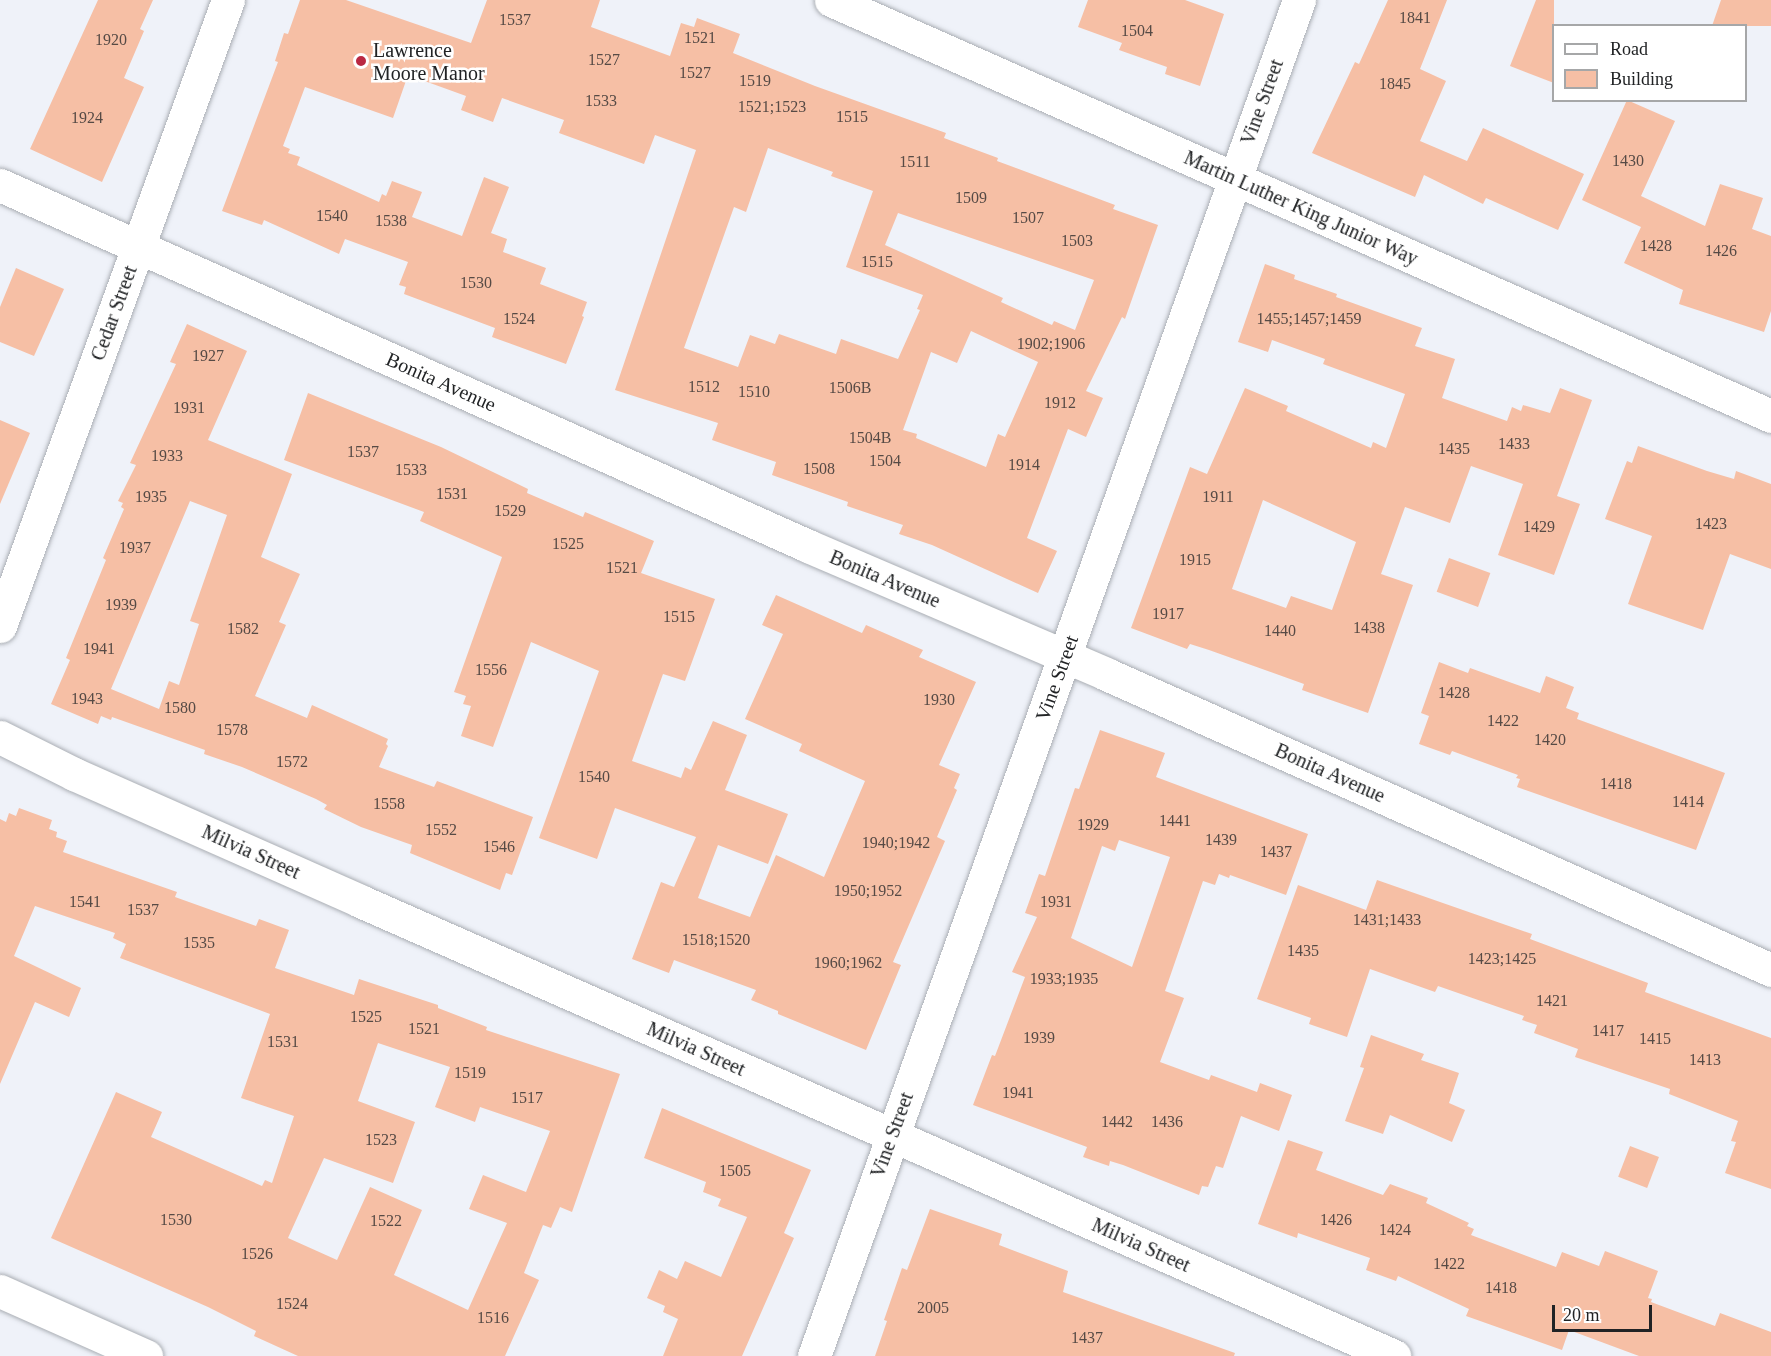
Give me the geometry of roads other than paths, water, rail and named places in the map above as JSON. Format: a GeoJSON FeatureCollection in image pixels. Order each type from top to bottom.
{"type":"FeatureCollection","features":[{"type":"Feature","properties":{"kind":"street","name":"Cedar Street"},"geometry":{"type":"LineString","coordinates":[[0,626],[228,0]]}},
{"type":"Feature","properties":{"kind":"street","name":"Martin Luther King Junior Way"},"geometry":{"type":"LineString","coordinates":[[831,0],[1771,416]]}},
{"type":"Feature","properties":{"kind":"street","name":"Vine Street"},"geometry":{"type":"LineString","coordinates":[[814,1356],[1299,0]]}},
{"type":"Feature","properties":{"kind":"street","name":"Bonita Avenue"},"geometry":{"type":"LineString","coordinates":[[0,185],[808,546],[1065,656],[1771,970]]}},
{"type":"Feature","properties":{"kind":"street","name":"Milvia Street"},"geometry":{"type":"LineString","coordinates":[[0,736],[74,774],[1394,1356]]}},
{"type":"Feature","properties":{"kind":"street"},"geometry":{"type":"LineString","coordinates":[[0,1291],[146,1356]]}},
{"type":"Feature","properties":{"kind":"place","name":"Lawrence Moore Manor"},"geometry":{"type":"Point","coordinates":[361,61]}}]}
